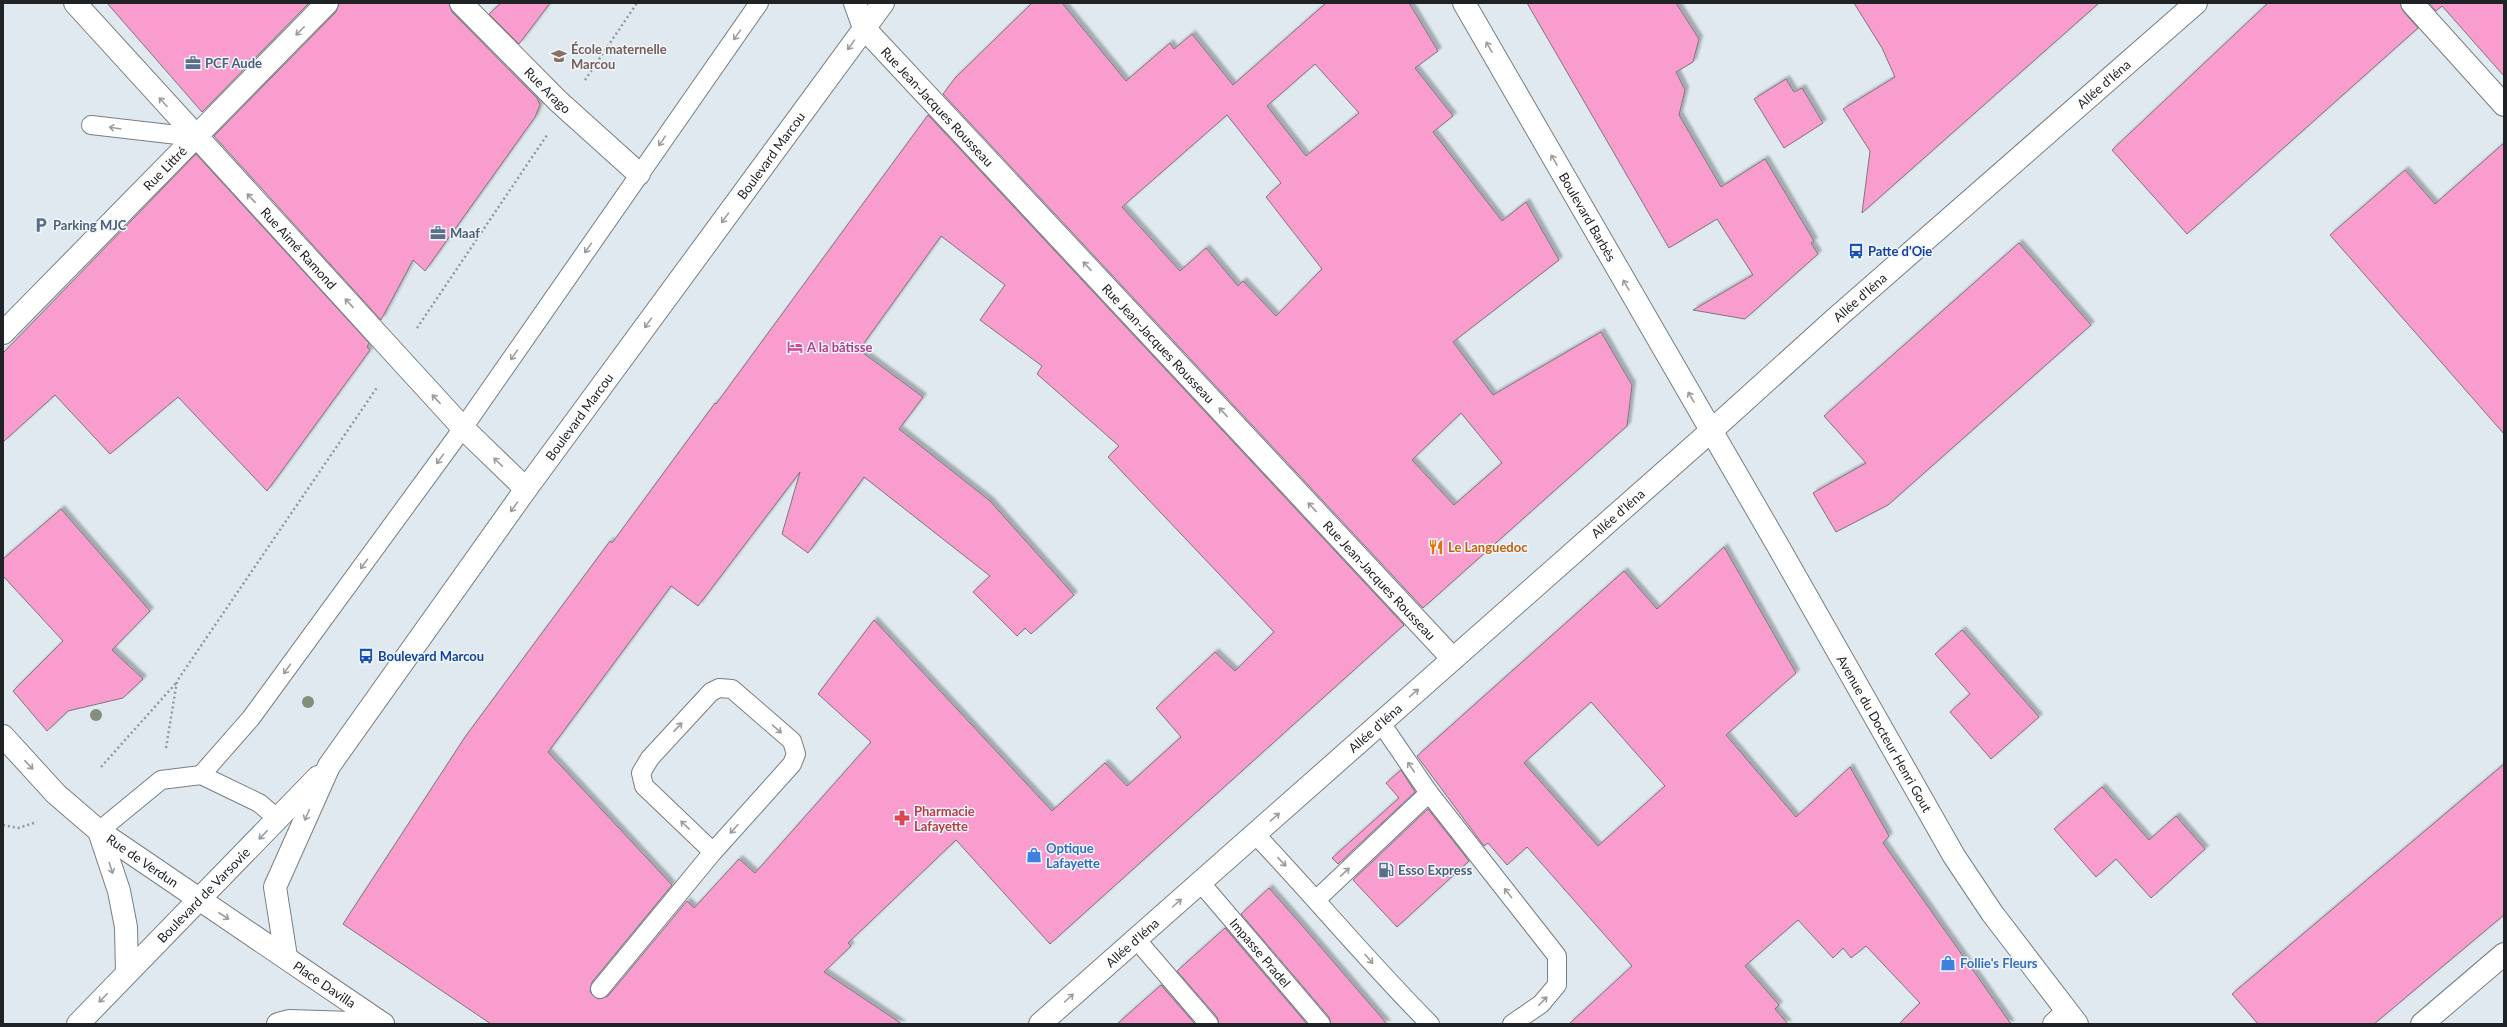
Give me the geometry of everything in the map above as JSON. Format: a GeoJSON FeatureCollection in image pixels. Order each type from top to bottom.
{"type":"FeatureCollection","features":[{"type":"Feature","properties":{"kind":"street","name":"Rue Aimé Ramond"},"geometry":{"type":"LineString","coordinates":[[75,3],[195,137],[463,428],[526,489]]}},
{"type":"Feature","properties":{"kind":"street","name":"Rue Littré"},"geometry":{"type":"LineString","coordinates":[[3,333],[327,3]]}},
{"type":"Feature","properties":{"kind":"street","name":"Rue Arago"},"geometry":{"type":"LineString","coordinates":[[461,3],[558,101],[639,174]]}},
{"type":"Feature","properties":{"kind":"street"},"geometry":{"type":"LineString","coordinates":[[854,3],[864,28]]}},
{"type":"Feature","properties":{"kind":"street","name":"Boulevard Marcou"},"geometry":{"type":"LineString","coordinates":[[286,957],[275,887],[329,766],[526,489],[883,3]]}},
{"type":"Feature","properties":{"kind":"street","name":"Boulevard Barbès"},"geometry":{"type":"LineString","coordinates":[[1464,3],[1711,431]]}},
{"type":"Feature","properties":{"kind":"street","name":"Allée d'Iéna"},"geometry":{"type":"LineString","coordinates":[[1040,1024],[1711,431],[1835,318],[2196,3]]}},
{"type":"Feature","properties":{"kind":"street"},"geometry":{"type":"LineString","coordinates":[[2412,3],[2504,105]]}},
{"type":"Feature","properties":{"kind":"street","name":"Rue Jean-Jacques Rousseau"},"geometry":{"type":"LineString","coordinates":[[864,28],[1453,659]]}},
{"type":"Feature","properties":{"kind":"street","name":"Avenue du Docteur Henri Gout"},"geometry":{"type":"LineString","coordinates":[[1711,431],[1954,856],[2066,1020]]}},
{"type":"Feature","properties":{"kind":"street","name":"Rue de Verdun"},"geometry":{"type":"LineString","coordinates":[[3,736],[56,794],[99,831],[286,957]]}},
{"type":"Feature","properties":{"kind":"street","name":"Boulevard de Varsovie"},"geometry":{"type":"LineString","coordinates":[[78,1024],[329,766]]}},
{"type":"Feature","properties":{"kind":"street","name":"Rue de Verdun"},"geometry":{"type":"LineString","coordinates":[[99,831],[119,891],[126,927],[127,973]]}},
{"type":"Feature","properties":{"kind":"street"},"geometry":{"type":"LineString","coordinates":[[2422,1024],[2504,954]]}},
{"type":"Feature","properties":{"kind":"street","name":"Place Davilla"},"geometry":{"type":"LineString","coordinates":[[286,957],[383,1024]]}},
{"type":"Feature","properties":{"kind":"street"},"geometry":{"type":"LineString","coordinates":[[278,1024],[289,1021],[383,1024]]}},
{"type":"Feature","properties":{"kind":"lane"},"geometry":{"type":"LineString","coordinates":[[201,775],[252,718],[463,428],[759,3]]}},
{"type":"Feature","properties":{"kind":"lane"},"geometry":{"type":"LineString","coordinates":[[91,125],[195,137]]}},
{"type":"Feature","properties":{"kind":"lane"},"geometry":{"type":"LineString","coordinates":[[600,988],[713,852],[792,764],[796,754],[792,741],[732,689],[719,688],[711,692],[655,752],[640,773],[644,786],[713,852]]}},
{"type":"Feature","properties":{"kind":"lane"},"geometry":{"type":"LineString","coordinates":[[1381,723],[1429,793],[1557,956],[1557,985],[1541,1004],[1512,1024]]}},
{"type":"Feature","properties":{"kind":"lane"},"geometry":{"type":"LineString","coordinates":[[99,831],[161,780],[201,775],[259,803],[278,819]]}},
{"type":"Feature","properties":{"kind":"lane"},"geometry":{"type":"LineString","coordinates":[[1317,899],[1429,793]]}},
{"type":"Feature","properties":{"kind":"lane"},"geometry":{"type":"LineString","coordinates":[[1255,834],[1317,899],[1395,989],[1430,1024]]}},
{"type":"Feature","properties":{"kind":"lane","name":"Impasse Pradel"},"geometry":{"type":"LineString","coordinates":[[1200,882],[1321,1024]]}},
{"type":"Feature","properties":{"kind":"lane"},"geometry":{"type":"LineString","coordinates":[[1136,939],[1210,1024]]}},
{"type":"Feature","properties":{"kind":"path"},"geometry":{"type":"LineString","coordinates":[[102,767],[178,681]]}},
{"type":"Feature","properties":{"kind":"building"},"geometry":{"type":"Polygon","coordinates":[[[107,3],[309,3],[202,112],[107,3]]]}},
{"type":"Feature","properties":{"kind":"building"},"geometry":{"type":"Polygon","coordinates":[[[339,3],[449,3],[452,12],[537,98],[540,105],[535,117],[425,271],[413,260],[381,320],[214,136],[336,12],[339,3]]]}},
{"type":"Feature","properties":{"kind":"building"},"geometry":{"type":"Polygon","coordinates":[[[501,3],[550,3],[519,44],[489,14],[501,3]]]}},
{"type":"Feature","properties":{"kind":"building"},"geometry":{"type":"Polygon","coordinates":[[[1032,3],[1062,3],[1126,81],[1170,43],[1174,49],[1192,34],[1233,85],[1326,3],[1409,3],[1438,51],[1415,68],[1453,116],[1433,132],[1502,221],[1526,202],[1559,260],[1453,342],[1493,395],[1601,332],[1632,385],[1627,426],[1423,608],[943,94],[955,78],[1032,3]],[[1315,64],[1267,106],[1306,156],[1359,113],[1315,64]],[[1227,115],[1122,207],[1180,271],[1206,248],[1238,286],[1243,281],[1276,316],[1322,269],[1266,197],[1281,183],[1227,115]],[[1461,413],[1412,460],[1454,505],[1502,463],[1461,413]]]}},
{"type":"Feature","properties":{"kind":"building"},"geometry":{"type":"Polygon","coordinates":[[[1527,3],[1676,3],[1699,39],[1693,62],[1676,72],[1685,90],[1679,115],[1721,187],[1765,159],[1814,241],[1811,243],[1818,254],[1745,319],[1693,310],[1753,275],[1717,219],[1669,248],[1527,3]]]}},
{"type":"Feature","properties":{"kind":"building"},"geometry":{"type":"Polygon","coordinates":[[[1854,3],[2099,3],[1862,213],[1870,151],[1843,109],[1895,77],[1882,48],[1854,3]]]}},
{"type":"Feature","properties":{"kind":"building"},"geometry":{"type":"Polygon","coordinates":[[[2268,3],[2400,3],[2403,11],[2418,28],[2187,234],[2112,150],[2268,3]]]}},
{"type":"Feature","properties":{"kind":"building"},"geometry":{"type":"Polygon","coordinates":[[[2429,3],[2504,3],[2504,76],[2442,6],[2436,11],[2429,3]]]}},
{"type":"Feature","properties":{"kind":"building"},"geometry":{"type":"Polygon","coordinates":[[[1786,79],[1794,92],[1802,88],[1823,123],[1784,148],[1754,99],[1786,79]]]}},
{"type":"Feature","properties":{"kind":"building"},"geometry":{"type":"Polygon","coordinates":[[[928,115],[1404,625],[1050,944],[956,840],[848,943],[851,946],[824,972],[902,1024],[491,1024],[343,924],[465,737],[610,541],[612,543],[715,403],[716,404],[928,115]],[[941,236],[859,350],[923,397],[899,429],[990,501],[1074,595],[1031,634],[1025,628],[1017,636],[973,592],[990,576],[864,477],[808,553],[782,534],[800,472],[698,606],[671,586],[548,752],[672,885],[592,982],[590,992],[598,999],[608,996],[687,901],[694,908],[739,859],[755,873],[871,742],[818,694],[874,620],[1052,811],[1105,763],[1127,786],[1181,737],[1156,708],[1215,652],[1235,671],[1274,632],[1108,457],[1119,446],[1037,374],[1042,366],[980,320],[1005,285],[941,236]]]}},
{"type":"Feature","properties":{"kind":"building"},"geometry":{"type":"Polygon","coordinates":[[[2504,143],[2504,434],[2330,235],[2405,170],[2435,204],[2504,143]]]}},
{"type":"Feature","properties":{"kind":"building"},"geometry":{"type":"Polygon","coordinates":[[[196,154],[369,343],[367,347],[370,350],[267,491],[178,397],[110,454],[55,395],[3,442],[3,353],[196,154]]]}},
{"type":"Feature","properties":{"kind":"building"},"geometry":{"type":"Polygon","coordinates":[[[2019,243],[2091,325],[1888,505],[1836,532],[1813,493],[1866,463],[1824,416],[2019,243]]]}},
{"type":"Feature","properties":{"kind":"building"},"geometry":{"type":"Polygon","coordinates":[[[61,509],[150,611],[112,650],[143,679],[123,698],[68,711],[47,731],[13,691],[63,641],[3,576],[3,559],[61,509]]]}},
{"type":"Feature","properties":{"kind":"building"},"geometry":{"type":"Polygon","coordinates":[[[1724,547],[1796,673],[1726,735],[1796,817],[1850,767],[1889,836],[1883,843],[2011,1024],[1899,1024],[1920,1003],[1866,946],[1851,958],[1843,948],[1833,958],[1798,920],[1745,966],[1779,1005],[1775,1009],[1788,1024],[1569,1024],[1632,966],[1527,847],[1507,865],[1488,843],[1484,846],[1417,756],[1624,571],[1657,609],[1724,547]],[[1591,702],[1524,763],[1598,846],[1665,786],[1591,702]]]}},
{"type":"Feature","properties":{"kind":"building"},"geometry":{"type":"Polygon","coordinates":[[[1962,630],[2039,717],[1991,759],[1950,712],[1970,694],[1935,654],[1962,630]]]}},
{"type":"Feature","properties":{"kind":"building"},"geometry":{"type":"Polygon","coordinates":[[[2504,764],[2504,915],[2374,1024],[2258,1024],[2232,994],[2504,764]]]}},
{"type":"Feature","properties":{"kind":"building"},"geometry":{"type":"Polygon","coordinates":[[[1401,770],[1415,792],[1338,864],[1332,858],[1399,798],[1386,783],[1401,770]]]}},
{"type":"Feature","properties":{"kind":"building"},"geometry":{"type":"Polygon","coordinates":[[[2102,787],[2149,840],[2176,816],[2205,849],[2151,898],[2116,859],[2096,877],[2054,829],[2102,787]]]}},
{"type":"Feature","properties":{"kind":"building"},"geometry":{"type":"Polygon","coordinates":[[[1428,809],[1469,861],[1397,927],[1353,880],[1428,809]]]}},
{"type":"Feature","properties":{"kind":"building"},"geometry":{"type":"Polygon","coordinates":[[[1269,888],[1387,1024],[1331,1024],[1329,1017],[1241,914],[1269,888]]]}},
{"type":"Feature","properties":{"kind":"building"},"geometry":{"type":"Polygon","coordinates":[[[1225,928],[1307,1024],[1219,1024],[1217,1017],[1177,971],[1225,928]]]}},
{"type":"Feature","properties":{"kind":"building"},"geometry":{"type":"Polygon","coordinates":[[[1161,985],[1195,1024],[1117,1024],[1161,985]]]}},
{"type":"Feature","properties":{"kind":"place","name":"École maternelle Marcou"},"geometry":{"type":"Point","coordinates":[559,56]}},
{"type":"Feature","properties":{"kind":"place","name":"PCF Aude"},"geometry":{"type":"Point","coordinates":[193,63]}},
{"type":"Feature","properties":{"kind":"place","name":"Parking MJC"},"geometry":{"type":"Point","coordinates":[41,225]}},
{"type":"Feature","properties":{"kind":"place","name":"Maaf"},"geometry":{"type":"Point","coordinates":[438,233]}},
{"type":"Feature","properties":{"kind":"place","name":"Patte d'Oie"},"geometry":{"type":"Point","coordinates":[1856,251]}},
{"type":"Feature","properties":{"kind":"place","name":"A la bâtisse"},"geometry":{"type":"Point","coordinates":[795,347]}},
{"type":"Feature","properties":{"kind":"place","name":"Le Languedoc"},"geometry":{"type":"Point","coordinates":[1436,547]}},
{"type":"Feature","properties":{"kind":"place","name":"Boulevard Marcou"},"geometry":{"type":"Point","coordinates":[366,656]}},
{"type":"Feature","properties":{"kind":"place","name":"Pharmacie Lafayette"},"geometry":{"type":"Point","coordinates":[902,818]}},
{"type":"Feature","properties":{"kind":"place","name":"Optique Lafayette"},"geometry":{"type":"Point","coordinates":[1034,855]}},
{"type":"Feature","properties":{"kind":"place","name":"Esso Express"},"geometry":{"type":"Point","coordinates":[1386,870]}},
{"type":"Feature","properties":{"kind":"place","name":"Follie's Fleurs"},"geometry":{"type":"Point","coordinates":[1948,963]}}]}
